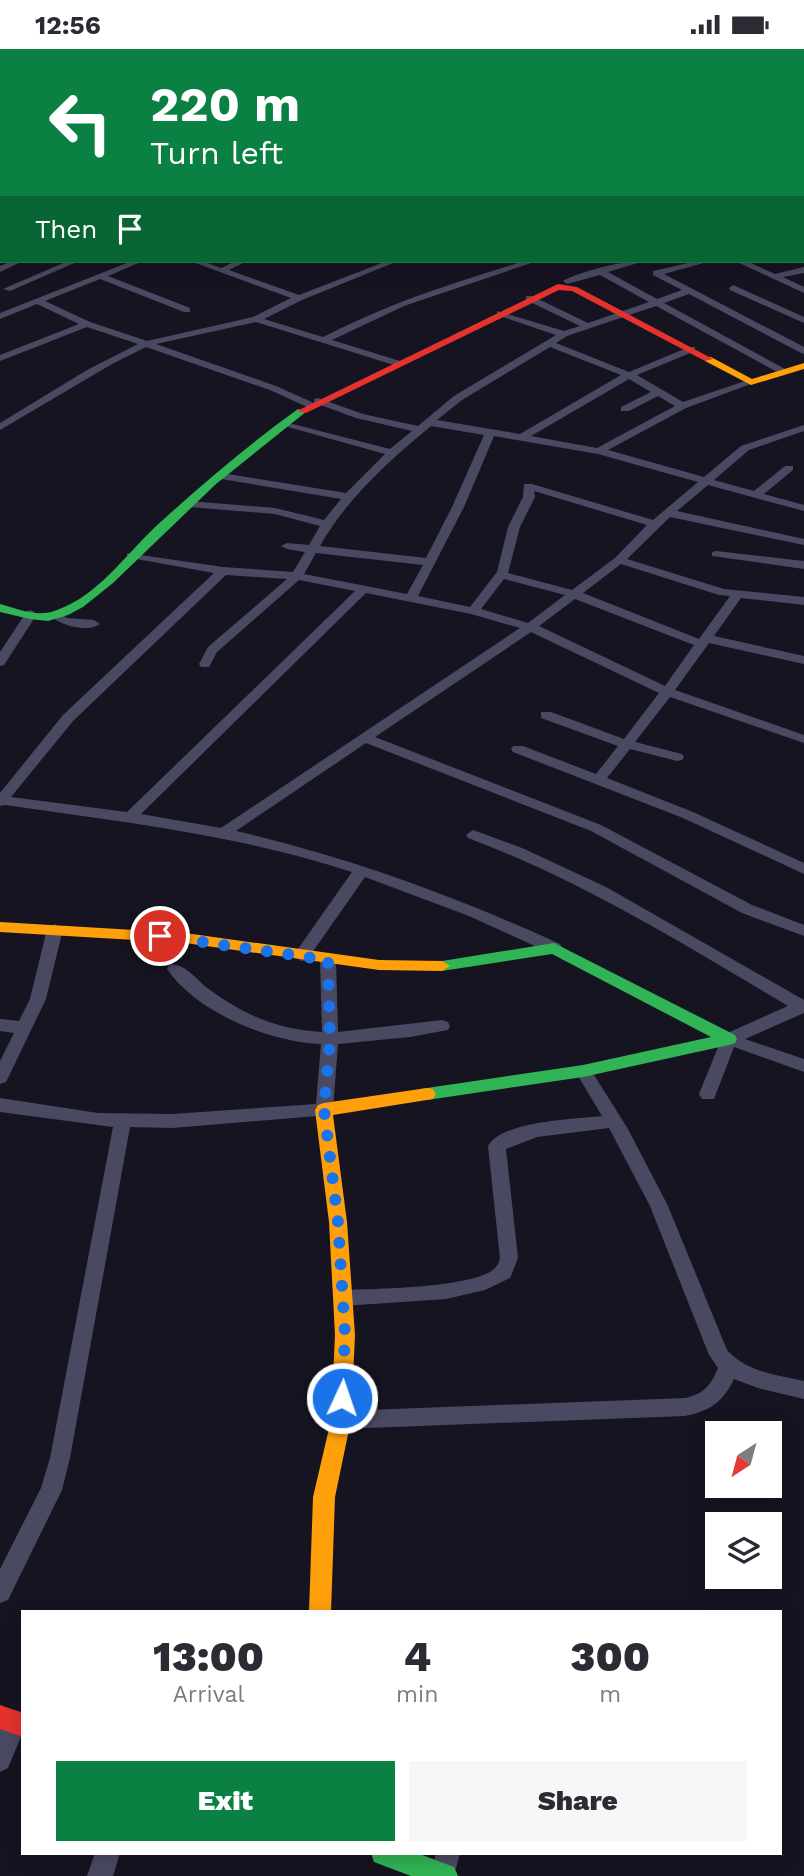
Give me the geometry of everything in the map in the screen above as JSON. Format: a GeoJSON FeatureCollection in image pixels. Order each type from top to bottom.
{"type":"FeatureCollection","features":[{"type":"Feature","properties":{"kind":"street"},"geometry":{"type":"LineString","coordinates":[[3,288],[70,263]]}},
{"type":"Feature","properties":{"kind":"street"},"geometry":{"type":"LineString","coordinates":[[0,316],[133,263]]}},
{"type":"Feature","properties":{"kind":"street"},"geometry":{"type":"LineString","coordinates":[[200,263],[299,297]]}},
{"type":"Feature","properties":{"kind":"street"},"geometry":{"type":"LineString","coordinates":[[223,270],[239,263]]}},
{"type":"Feature","properties":{"kind":"street"},"geometry":{"type":"LineString","coordinates":[[364,263],[377,267]]}},
{"type":"Feature","properties":{"kind":"street"},"geometry":{"type":"LineString","coordinates":[[0,427],[59,394],[111,359],[146,344],[256,319],[299,297],[388,263]]}},
{"type":"Feature","properties":{"kind":"street"},"geometry":{"type":"LineString","coordinates":[[324,340],[355,323],[417,296],[526,263]]}},
{"type":"Feature","properties":{"kind":"street"},"geometry":{"type":"LineString","coordinates":[[567,281],[629,263]]}},
{"type":"Feature","properties":{"kind":"street"},"geometry":{"type":"LineString","coordinates":[[639,263],[804,351]]}},
{"type":"Feature","properties":{"kind":"street"},"geometry":{"type":"LineString","coordinates":[[656,273],[698,263]]}},
{"type":"Feature","properties":{"kind":"street"},"geometry":{"type":"LineString","coordinates":[[743,263],[804,291]]}},
{"type":"Feature","properties":{"kind":"street"},"geometry":{"type":"LineString","coordinates":[[774,277],[804,270]]}},
{"type":"Feature","properties":{"kind":"street"},"geometry":{"type":"LineString","coordinates":[[599,271],[784,372]]}},
{"type":"Feature","properties":{"kind":"street"},"geometry":{"type":"LineString","coordinates":[[100,275],[168,300],[187,310]]}},
{"type":"Feature","properties":{"kind":"street"},"geometry":{"type":"LineString","coordinates":[[0,608],[31,614],[56,615],[99,588],[188,504],[285,423],[314,403],[529,298],[566,287],[692,349],[751,382]]}},
{"type":"Feature","properties":{"kind":"street"},"geometry":{"type":"LineString","coordinates":[[3,288],[87,324],[314,403],[360,416],[599,451],[804,507]]}},
{"type":"Feature","properties":{"kind":"street"},"geometry":{"type":"LineString","coordinates":[[733,288],[804,320]]}},
{"type":"Feature","properties":{"kind":"street"},"geometry":{"type":"LineString","coordinates":[[205,664],[212,650],[297,576],[327,524],[349,497],[392,453],[469,391],[564,334],[689,291]]}},
{"type":"Feature","properties":{"kind":"street"},"geometry":{"type":"LineString","coordinates":[[529,298],[586,325]]}},
{"type":"Feature","properties":{"kind":"street"},"geometry":{"type":"LineString","coordinates":[[500,313],[564,334]]}},
{"type":"Feature","properties":{"kind":"street"},"geometry":{"type":"LineString","coordinates":[[256,319],[397,363]]}},
{"type":"Feature","properties":{"kind":"street"},"geometry":{"type":"LineString","coordinates":[[0,359],[87,324]]}},
{"type":"Feature","properties":{"kind":"street"},"geometry":{"type":"LineString","coordinates":[[549,343],[629,375],[682,406]]}},
{"type":"Feature","properties":{"kind":"street"},"geometry":{"type":"LineString","coordinates":[[521,438],[629,375],[692,349]]}},
{"type":"Feature","properties":{"kind":"street"},"geometry":{"type":"LineString","coordinates":[[599,451],[682,406],[804,366]]}},
{"type":"Feature","properties":{"kind":"street"},"geometry":{"type":"LineString","coordinates":[[625,409],[658,392]]}},
{"type":"Feature","properties":{"kind":"street"},"geometry":{"type":"LineString","coordinates":[[285,423],[392,453]]}},
{"type":"Feature","properties":{"kind":"street"},"geometry":{"type":"LineString","coordinates":[[224,833],[530,627],[619,560],[655,524],[745,448],[804,428]]}},
{"type":"Feature","properties":{"kind":"street"},"geometry":{"type":"LineString","coordinates":[[412,597],[458,507],[490,433]]}},
{"type":"Feature","properties":{"kind":"street"},"geometry":{"type":"LineString","coordinates":[[757,494],[789,468]]}},
{"type":"Feature","properties":{"kind":"street"},"geometry":{"type":"LineString","coordinates":[[221,476],[349,497]]}},
{"type":"Feature","properties":{"kind":"street"},"geometry":{"type":"LineString","coordinates":[[473,611],[501,575],[514,527],[529,497],[528,486],[655,524]]}},
{"type":"Feature","properties":{"kind":"street"},"geometry":{"type":"LineString","coordinates":[[188,504],[275,511],[327,524]]}},
{"type":"Feature","properties":{"kind":"street"},"geometry":{"type":"LineString","coordinates":[[668,513],[804,542]]}},
{"type":"Feature","properties":{"kind":"street"},"geometry":{"type":"LineString","coordinates":[[287,546],[430,562]]}},
{"type":"Feature","properties":{"kind":"street"},"geometry":{"type":"LineString","coordinates":[[716,554],[804,565]]}},
{"type":"Feature","properties":{"kind":"street"},"geometry":{"type":"LineString","coordinates":[[131,555],[223,571],[297,576],[473,611],[530,627],[667,692],[804,739]]}},
{"type":"Feature","properties":{"kind":"street"},"geometry":{"type":"LineString","coordinates":[[619,560],[737,595],[804,601]]}},
{"type":"Feature","properties":{"kind":"street"},"geometry":{"type":"LineString","coordinates":[[1,801],[68,718],[223,571]]}},
{"type":"Feature","properties":{"kind":"street"},"geometry":{"type":"LineString","coordinates":[[501,575],[574,594],[704,641],[804,660]]}},
{"type":"Feature","properties":{"kind":"street"},"geometry":{"type":"LineString","coordinates":[[130,817],[364,589]]}},
{"type":"Feature","properties":{"kind":"street"},"geometry":{"type":"LineString","coordinates":[[599,779],[667,692],[737,595]]}},
{"type":"Feature","properties":{"kind":"street"},"geometry":{"type":"LineString","coordinates":[[0,662],[31,614]]}},
{"type":"Feature","properties":{"kind":"street"},"geometry":{"type":"LineString","coordinates":[[56,615],[64,621],[94,624]]}},
{"type":"Feature","properties":{"kind":"street"},"geometry":{"type":"LineString","coordinates":[[546,715],[626,744],[677,757]]}},
{"type":"Feature","properties":{"kind":"street"},"geometry":{"type":"LineString","coordinates":[[365,738],[596,828],[747,909],[804,931]]}},
{"type":"Feature","properties":{"kind":"street"},"geometry":{"type":"LineString","coordinates":[[518,749],[688,815],[804,869]]}},
{"type":"Feature","properties":{"kind":"street"},"geometry":{"type":"LineString","coordinates":[[1,801],[130,817],[224,833],[361,871],[500,922],[554,947],[729,1039],[804,1066]]}},
{"type":"Feature","properties":{"kind":"street"},"geometry":{"type":"LineString","coordinates":[[473,835],[523,852],[652,918],[803,1007]]}},
{"type":"Feature","properties":{"kind":"street"},"geometry":{"type":"LineString","coordinates":[[301,956],[361,871]]}},
{"type":"Feature","properties":{"kind":"street"},"geometry":{"type":"LineString","coordinates":[[0,927],[185,939],[328,960],[443,966],[554,947]]}},
{"type":"Feature","properties":{"kind":"street"},"geometry":{"type":"LineString","coordinates":[[0,1078],[38,999],[55,929]]}},
{"type":"Feature","properties":{"kind":"street"},"geometry":{"type":"LineString","coordinates":[[320,1610],[324,1497],[341,1420],[345,1335],[338,1222],[324,1110],[330,1039],[328,960]]}},
{"type":"Feature","properties":{"kind":"street"},"geometry":{"type":"LineString","coordinates":[[174,969],[199,992],[231,1014],[265,1030],[302,1039],[330,1039],[442,1026]]}},
{"type":"Feature","properties":{"kind":"street"},"geometry":{"type":"LineString","coordinates":[[0,1105],[98,1120],[172,1121],[324,1110],[583,1071],[729,1039],[803,1007]]}},
{"type":"Feature","properties":{"kind":"street"},"geometry":{"type":"LineString","coordinates":[[0,1025],[24,1028]]}},
{"type":"Feature","properties":{"kind":"street"},"geometry":{"type":"LineString","coordinates":[[708,1094],[729,1039]]}},
{"type":"Feature","properties":{"kind":"street"},"geometry":{"type":"LineString","coordinates":[[583,1071],[614,1121],[659,1206],[719,1355],[727,1367],[804,1390]]}},
{"type":"Feature","properties":{"kind":"street"},"geometry":{"type":"LineString","coordinates":[[0,1592],[51,1490],[60,1458],[123,1120]]}},
{"type":"Feature","properties":{"kind":"street"},"geometry":{"type":"LineString","coordinates":[[343,1298],[441,1291],[498,1277],[506,1271],[509,1258],[497,1146],[507,1138],[525,1134],[614,1121]]}},
{"type":"Feature","properties":{"kind":"street"},"geometry":{"type":"LineString","coordinates":[[341,1420],[685,1408],[705,1404],[719,1393],[727,1367]]}},
{"type":"Feature","properties":{"kind":"street"},"geometry":{"type":"LineString","coordinates":[[0,1760],[13,1721]]}},
{"type":"Feature","properties":{"kind":"street"},"geometry":{"type":"LineString","coordinates":[[100,1876],[107,1855]]}},
{"type":"Feature","properties":{"kind":"street"},"geometry":{"type":"LineString","coordinates":[[391,1855],[445,1868]]}},
{"type":"Feature","properties":{"kind":"traffic: fast"},"geometry":{"type":"LineString","coordinates":[[0,608],[30,616],[48,617],[63,613],[79,604],[109,580],[149,539],[212,482],[302,411]]}},
{"type":"Feature","properties":{"kind":"traffic: fast"},"geometry":{"type":"LineString","coordinates":[[427,1094],[583,1071],[729,1039],[554,948],[442,966]]}},
{"type":"Feature","properties":{"kind":"traffic: fast"},"geometry":{"type":"LineString","coordinates":[[388,1855],[445,1876]]}},
{"type":"Feature","properties":{"kind":"traffic: slow"},"geometry":{"type":"LineString","coordinates":[[708,359],[751,382],[804,366]]}},
{"type":"Feature","properties":{"kind":"traffic: slow"},"geometry":{"type":"LineString","coordinates":[[0,927],[185,938],[379,965],[442,966]]}},
{"type":"Feature","properties":{"kind":"traffic: slow"},"geometry":{"type":"LineString","coordinates":[[320,1610],[324,1497],[341,1420],[345,1335],[338,1222],[324,1110],[427,1094]]}},
{"type":"Feature","properties":{"kind":"traffic: jam"},"geometry":{"type":"LineString","coordinates":[[302,411],[558,287],[574,289],[708,359]]}},
{"type":"Feature","properties":{"kind":"traffic: jam"},"geometry":{"type":"LineString","coordinates":[[0,1717],[21,1724]]}},
{"type":"Feature","properties":{"kind":"route"},"geometry":{"type":"LineString","coordinates":[[160,936],[328,960],[330,1039],[324,1110],[338,1222],[345,1335],[342,1398]]}}]}
